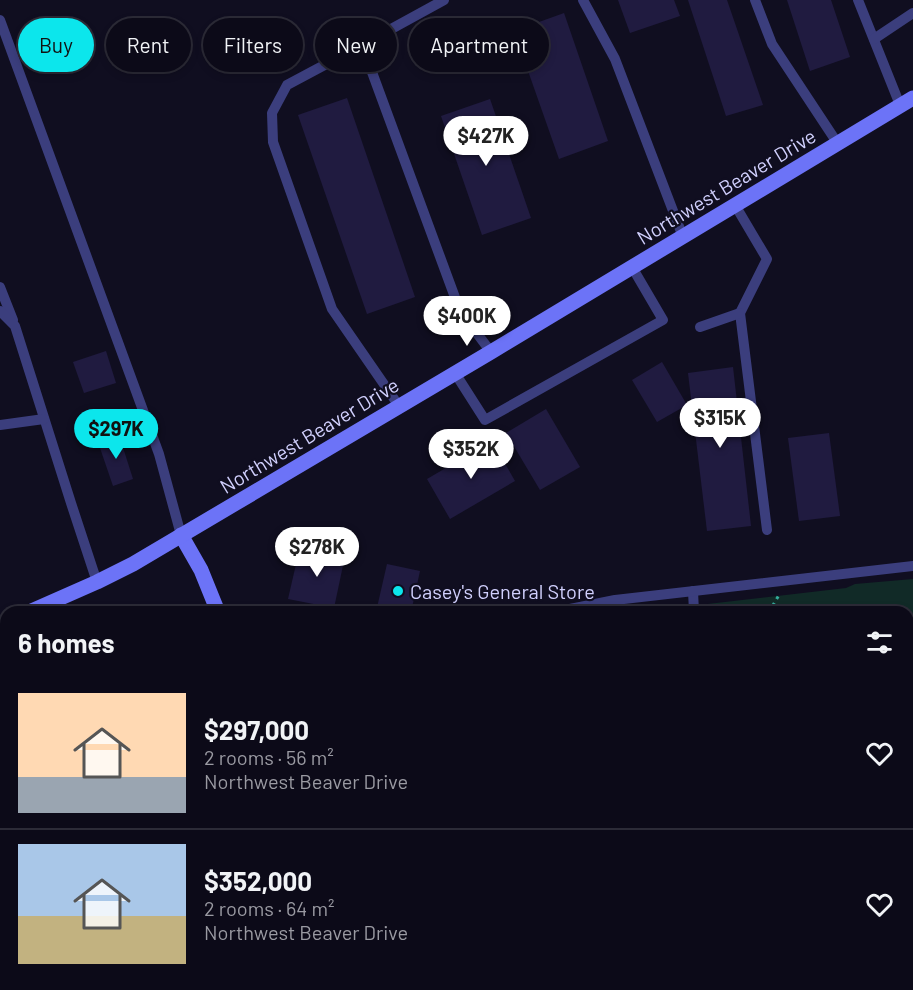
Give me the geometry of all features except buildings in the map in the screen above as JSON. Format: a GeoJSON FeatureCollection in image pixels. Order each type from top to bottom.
{"type":"FeatureCollection","features":[{"type":"Feature","properties":{"kind":"main road","name":"Northwest Beaver Drive"},"geometry":{"type":"LineString","coordinates":[[43,606],[133,564],[735,206],[906,101]]}},
{"type":"Feature","properties":{"kind":"main road"},"geometry":{"type":"LineString","coordinates":[[181,535],[201,570],[216,606]]}},
{"type":"Feature","properties":{"kind":"lane"},"geometry":{"type":"LineString","coordinates":[[397,26],[444,0]]}},
{"type":"Feature","properties":{"kind":"lane"},"geometry":{"type":"LineString","coordinates":[[583,0],[615,59],[683,237]]}},
{"type":"Feature","properties":{"kind":"lane"},"geometry":{"type":"LineString","coordinates":[[755,0],[772,44],[838,144]]}},
{"type":"Feature","properties":{"kind":"lane"},"geometry":{"type":"LineString","coordinates":[[858,0],[874,39],[906,101]]}},
{"type":"Feature","properties":{"kind":"lane"},"geometry":{"type":"LineString","coordinates":[[874,39],[913,13]]}},
{"type":"Feature","properties":{"kind":"lane"},"geometry":{"type":"LineString","coordinates":[[0,20],[159,454],[181,535]]}},
{"type":"Feature","properties":{"kind":"lane"},"geometry":{"type":"LineString","coordinates":[[315,70],[287,85],[272,113],[273,142],[332,309],[399,406]]}},
{"type":"Feature","properties":{"kind":"lane"},"geometry":{"type":"LineString","coordinates":[[372,72],[460,310],[491,352]]}},
{"type":"Feature","properties":{"kind":"lane"},"geometry":{"type":"LineString","coordinates":[[735,206],[767,259],[740,313],[767,530]]}},
{"type":"Feature","properties":{"kind":"lane"},"geometry":{"type":"LineString","coordinates":[[455,373],[485,420],[663,320],[632,267]]}},
{"type":"Feature","properties":{"kind":"lane"},"geometry":{"type":"LineString","coordinates":[[0,287],[15,326],[97,582]]}},
{"type":"Feature","properties":{"kind":"lane"},"geometry":{"type":"LineString","coordinates":[[0,311],[15,326]]}},
{"type":"Feature","properties":{"kind":"lane"},"geometry":{"type":"LineString","coordinates":[[700,327],[740,313]]}},
{"type":"Feature","properties":{"kind":"lane"},"geometry":{"type":"LineString","coordinates":[[0,425],[44,419]]}},
{"type":"Feature","properties":{"kind":"lane"},"geometry":{"type":"LineString","coordinates":[[585,606],[615,600],[913,566]]}},
{"type":"Feature","properties":{"kind":"lane"},"geometry":{"type":"LineString","coordinates":[[693,591],[694,606]]}},
{"type":"Feature","properties":{"kind":"green space"},"geometry":{"type":"Polygon","coordinates":[[[913,579],[913,606],[690,606],[846,588],[855,584],[913,579]]]}},
{"type":"Feature","properties":{"kind":"place","name":"Casey's General Store"},"geometry":{"type":"Point","coordinates":[398,591]}}]}
